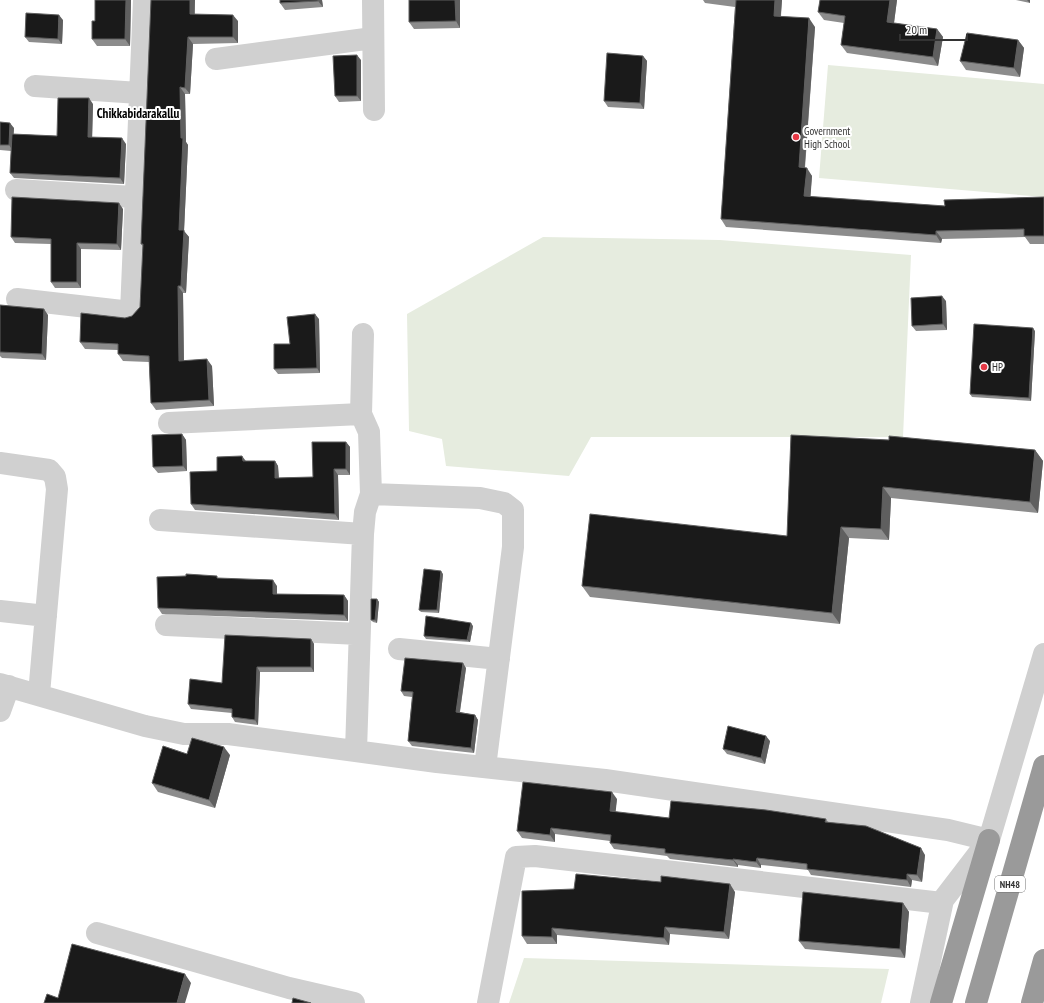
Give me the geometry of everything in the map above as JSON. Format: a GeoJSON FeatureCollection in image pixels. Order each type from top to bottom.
{"type":"FeatureCollection","features":[{"type":"Feature","properties":{"kind":"highway","name":"NH48"},"geometry":{"type":"LineString","coordinates":[[976,1003],[1044,766]]}},
{"type":"Feature","properties":{"kind":"highway"},"geometry":{"type":"LineString","coordinates":[[941,1003],[989,840]]}},
{"type":"Feature","properties":{"kind":"highway"},"geometry":{"type":"LineString","coordinates":[[1032,1003],[1044,960]]}},
{"type":"Feature","properties":{"kind":"street"},"geometry":{"type":"LineString","coordinates":[[17,299],[131,312],[134,197],[144,0]]}},
{"type":"Feature","properties":{"kind":"street"},"geometry":{"type":"LineString","coordinates":[[373,0],[374,110]]}},
{"type":"Feature","properties":{"kind":"street"},"geometry":{"type":"LineString","coordinates":[[216,59],[373,38]]}},
{"type":"Feature","properties":{"kind":"street"},"geometry":{"type":"LineString","coordinates":[[35,86],[139,93]]}},
{"type":"Feature","properties":{"kind":"street"},"geometry":{"type":"LineString","coordinates":[[16,190],[134,197]]}},
{"type":"Feature","properties":{"kind":"street"},"geometry":{"type":"LineString","coordinates":[[356,751],[363,534],[365,512],[371,494],[369,432],[361,414],[363,334]]}},
{"type":"Feature","properties":{"kind":"street"},"geometry":{"type":"LineString","coordinates":[[169,423],[361,414]]}},
{"type":"Feature","properties":{"kind":"street"},"geometry":{"type":"LineString","coordinates":[[0,463],[49,470],[55,477],[57,489],[39,694]]}},
{"type":"Feature","properties":{"kind":"street"},"geometry":{"type":"LineString","coordinates":[[371,494],[480,498],[504,503],[513,510],[513,547],[486,767]]}},
{"type":"Feature","properties":{"kind":"street"},"geometry":{"type":"LineString","coordinates":[[160,520],[363,534]]}},
{"type":"Feature","properties":{"kind":"street"},"geometry":{"type":"LineString","coordinates":[[0,611],[46,616]]}},
{"type":"Feature","properties":{"kind":"street"},"geometry":{"type":"LineString","coordinates":[[166,625],[359,634]]}},
{"type":"Feature","properties":{"kind":"street"},"geometry":{"type":"LineString","coordinates":[[399,649],[499,659]]}},
{"type":"Feature","properties":{"kind":"street"},"geometry":{"type":"LineString","coordinates":[[921,1003],[942,902],[989,840],[1044,654]]}},
{"type":"Feature","properties":{"kind":"street"},"geometry":{"type":"LineString","coordinates":[[0,710],[5,685],[145,726],[184,734],[228,734],[486,767],[606,780],[948,830],[989,840]]}},
{"type":"Feature","properties":{"kind":"street"},"geometry":{"type":"LineString","coordinates":[[488,1003],[516,857],[535,856],[942,902]]}},
{"type":"Feature","properties":{"kind":"street"},"geometry":{"type":"LineString","coordinates":[[97,934],[289,988],[354,1003]]}},
{"type":"Feature","properties":{"kind":"shaded area"},"geometry":{"type":"Polygon","coordinates":[[[828,65],[1044,84],[1044,197],[819,178],[828,65]]]}},
{"type":"Feature","properties":{"kind":"shaded area"},"geometry":{"type":"Polygon","coordinates":[[[543,237],[720,240],[911,255],[903,437],[591,437],[569,476],[446,466],[442,439],[409,431],[407,314],[543,237]]]}},
{"type":"Feature","properties":{"kind":"shaded area"},"geometry":{"type":"Polygon","coordinates":[[[524,958],[889,969],[881,1003],[509,1003],[524,958]]]}},
{"type":"Feature","properties":{"kind":"building"},"geometry":{"type":"Polygon","coordinates":[[[95,0],[126,0],[125,39],[92,39],[92,21],[95,21],[95,0]]]}},
{"type":"Feature","properties":{"kind":"building"},"geometry":{"type":"Polygon","coordinates":[[[151,0],[190,0],[190,14],[233,15],[233,37],[188,37],[185,88],[180,87],[181,138],[183,138],[179,230],[184,230],[181,286],[178,286],[179,361],[207,359],[209,400],[151,403],[149,356],[118,354],[118,344],[80,342],[81,313],[125,318],[132,316],[140,307],[143,244],[141,244],[151,0]]]}},
{"type":"Feature","properties":{"kind":"building"},"geometry":{"type":"Polygon","coordinates":[[[280,0],[318,0],[318,1],[280,3],[280,0]]]}},
{"type":"Feature","properties":{"kind":"building"},"geometry":{"type":"Polygon","coordinates":[[[409,0],[455,0],[456,21],[409,22],[409,0]]]}},
{"type":"Feature","properties":{"kind":"building"},"geometry":{"type":"Polygon","coordinates":[[[736,0],[775,0],[774,16],[809,18],[799,167],[807,168],[804,196],[945,206],[944,200],[1044,197],[1044,236],[1024,236],[1024,229],[936,231],[936,235],[721,219],[736,0]]]}},
{"type":"Feature","properties":{"kind":"building"},"geometry":{"type":"Polygon","coordinates":[[[820,0],[890,0],[887,22],[937,29],[933,57],[841,45],[845,16],[818,12],[820,0]]]}},
{"type":"Feature","properties":{"kind":"building"},"geometry":{"type":"Polygon","coordinates":[[[26,13],[59,15],[58,39],[25,37],[26,13]]]}},
{"type":"Feature","properties":{"kind":"building"},"geometry":{"type":"Polygon","coordinates":[[[967,33],[1018,40],[1014,68],[960,61],[967,33]]]}},
{"type":"Feature","properties":{"kind":"building"},"geometry":{"type":"Polygon","coordinates":[[[607,53],[643,56],[640,103],[604,101],[607,53]]]}},
{"type":"Feature","properties":{"kind":"building"},"geometry":{"type":"Polygon","coordinates":[[[357,55],[357,96],[335,96],[333,56],[357,55]]]}},
{"type":"Feature","properties":{"kind":"building"},"geometry":{"type":"Polygon","coordinates":[[[58,98],[89,98],[88,137],[122,138],[120,178],[10,173],[12,134],[57,136],[58,98]]]}},
{"type":"Feature","properties":{"kind":"building"},"geometry":{"type":"Polygon","coordinates":[[[0,122],[10,123],[9,145],[0,145],[0,122]]]}},
{"type":"Feature","properties":{"kind":"building"},"geometry":{"type":"Polygon","coordinates":[[[12,197],[119,203],[117,244],[77,243],[77,282],[51,282],[51,239],[11,237],[12,197]]]}},
{"type":"Feature","properties":{"kind":"building"},"geometry":{"type":"Polygon","coordinates":[[[942,296],[943,324],[912,326],[911,298],[942,296]]]}},
{"type":"Feature","properties":{"kind":"building"},"geometry":{"type":"Polygon","coordinates":[[[0,305],[44,309],[42,354],[0,352],[0,305]]]}},
{"type":"Feature","properties":{"kind":"building"},"geometry":{"type":"Polygon","coordinates":[[[315,314],[317,368],[274,369],[274,344],[290,344],[287,317],[315,314]]]}},
{"type":"Feature","properties":{"kind":"building"},"geometry":{"type":"Polygon","coordinates":[[[974,324],[1033,328],[1029,398],[970,394],[974,324]]]}},
{"type":"Feature","properties":{"kind":"building"},"geometry":{"type":"Polygon","coordinates":[[[182,434],[183,466],[153,467],[152,435],[182,434]]]}},
{"type":"Feature","properties":{"kind":"building"},"geometry":{"type":"Polygon","coordinates":[[[791,435],[889,440],[889,436],[1035,450],[1030,502],[883,487],[881,529],[841,527],[832,613],[582,586],[590,514],[787,536],[791,435]]]}},
{"type":"Feature","properties":{"kind":"building"},"geometry":{"type":"Polygon","coordinates":[[[312,442],[346,442],[346,469],[334,469],[335,514],[191,504],[190,472],[217,471],[217,457],[242,456],[243,461],[275,461],[275,478],[313,477],[312,442]]]}},
{"type":"Feature","properties":{"kind":"building"},"geometry":{"type":"Polygon","coordinates":[[[424,569],[441,571],[437,610],[419,610],[424,569]]]}},
{"type":"Feature","properties":{"kind":"building"},"geometry":{"type":"Polygon","coordinates":[[[186,574],[217,576],[217,578],[273,580],[273,594],[344,595],[344,615],[158,608],[157,577],[186,576],[186,574]]]}},
{"type":"Feature","properties":{"kind":"building"},"geometry":{"type":"Polygon","coordinates":[[[371,599],[377,599],[375,620],[371,620],[371,599]]]}},
{"type":"Feature","properties":{"kind":"building"},"geometry":{"type":"Polygon","coordinates":[[[426,616],[471,623],[467,640],[424,636],[426,616]]]}},
{"type":"Feature","properties":{"kind":"building"},"geometry":{"type":"Polygon","coordinates":[[[225,635],[311,639],[311,667],[257,667],[255,720],[232,717],[232,709],[188,704],[190,679],[222,683],[225,635]]]}},
{"type":"Feature","properties":{"kind":"building"},"geometry":{"type":"Polygon","coordinates":[[[405,658],[463,663],[456,712],[475,715],[471,748],[408,741],[413,692],[401,691],[405,658]]]}},
{"type":"Feature","properties":{"kind":"building"},"geometry":{"type":"Polygon","coordinates":[[[728,726],[766,736],[761,758],[723,749],[728,726]]]}},
{"type":"Feature","properties":{"kind":"building"},"geometry":{"type":"Polygon","coordinates":[[[192,738],[224,747],[209,800],[152,783],[163,746],[187,754],[192,738]]]}},
{"type":"Feature","properties":{"kind":"building"},"geometry":{"type":"Polygon","coordinates":[[[523,782],[612,792],[610,811],[669,818],[671,801],[766,810],[826,819],[825,822],[866,826],[921,848],[917,875],[907,874],[907,880],[807,869],[807,864],[757,858],[756,862],[665,853],[665,849],[610,843],[611,835],[551,828],[550,835],[517,831],[523,782]]]}},
{"type":"Feature","properties":{"kind":"building"},"geometry":{"type":"Polygon","coordinates":[[[576,874],[661,882],[661,876],[730,884],[724,932],[665,927],[664,938],[552,928],[552,937],[522,936],[522,891],[574,889],[576,874]]]}},
{"type":"Feature","properties":{"kind":"building"},"geometry":{"type":"Polygon","coordinates":[[[803,892],[903,903],[900,949],[799,941],[803,892]]]}},
{"type":"Feature","properties":{"kind":"building"},"geometry":{"type":"Polygon","coordinates":[[[72,944],[185,974],[177,1003],[44,1003],[47,994],[58,998],[72,944]]]}},
{"type":"Feature","properties":{"kind":"building"},"geometry":{"type":"Polygon","coordinates":[[[293,998],[311,1003],[292,1003],[293,998]]]}},
{"type":"Feature","properties":{"kind":"place","name":"Government High School"},"geometry":{"type":"Point","coordinates":[796,137]}},
{"type":"Feature","properties":{"kind":"place","name":"HP"},"geometry":{"type":"Point","coordinates":[984,367]}},
{"type":"Feature","properties":{"kind":"district","name":"Chikkabidarakallu"},"geometry":{"type":"Point","coordinates":[138,113]}}]}
